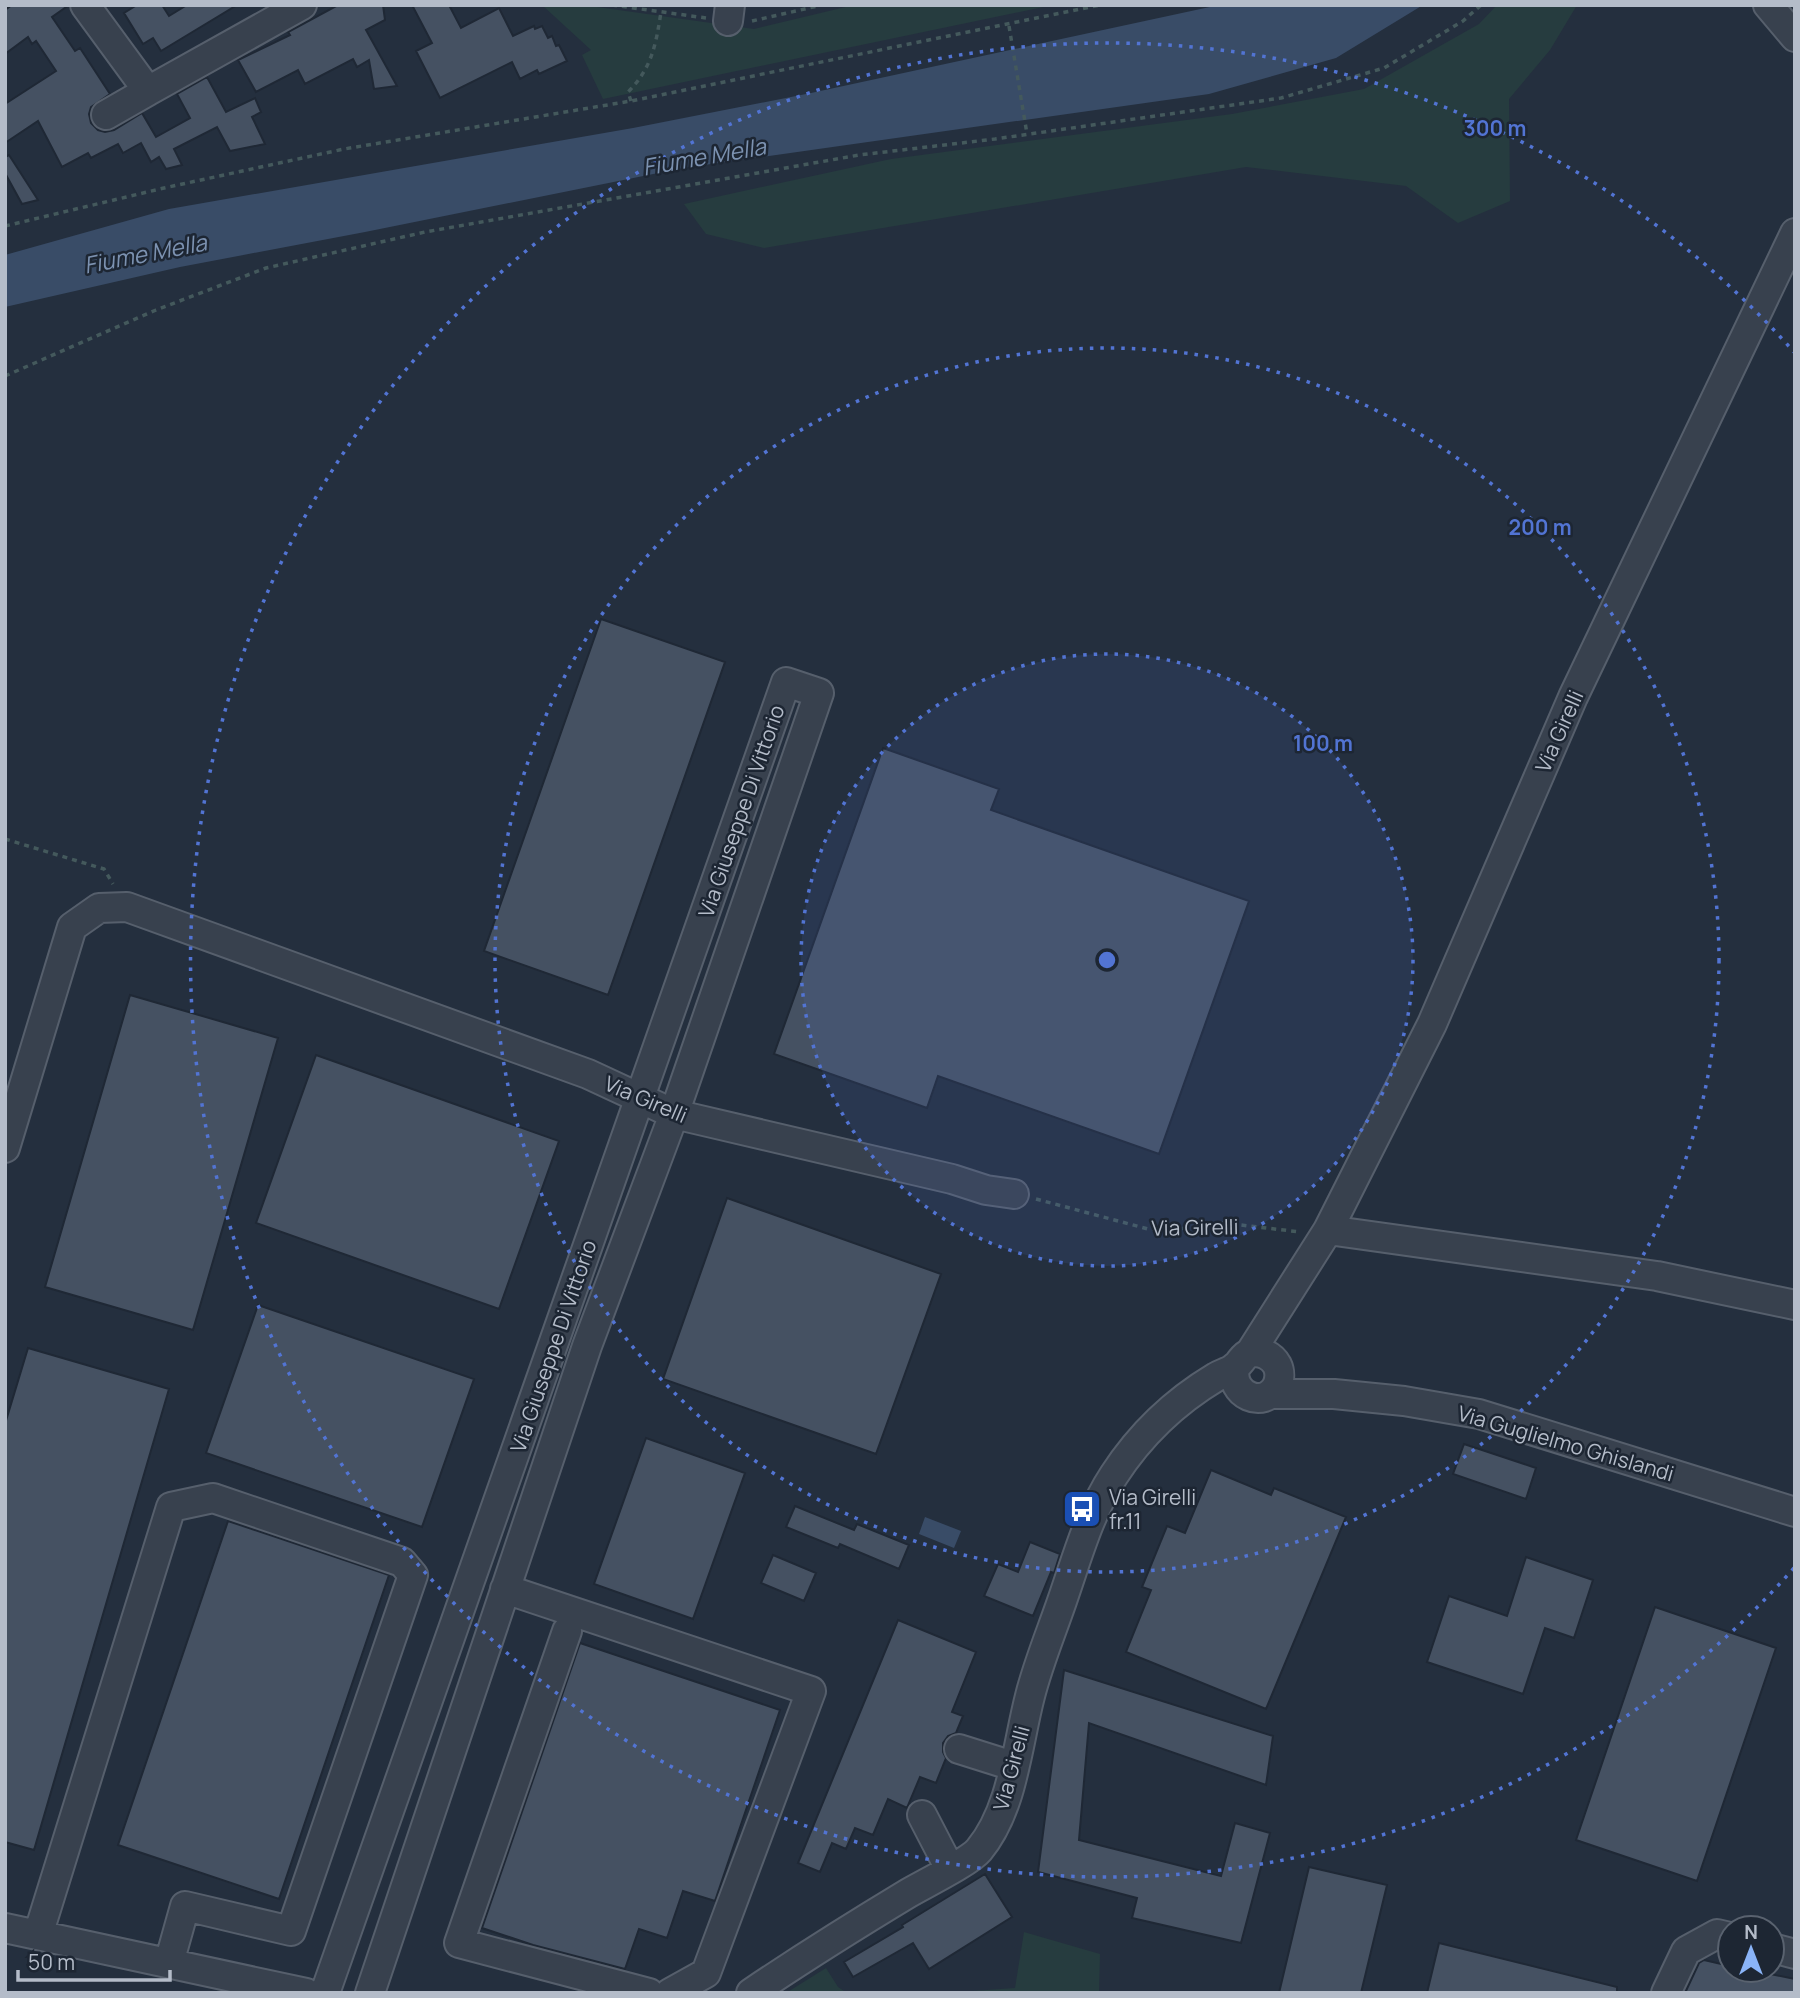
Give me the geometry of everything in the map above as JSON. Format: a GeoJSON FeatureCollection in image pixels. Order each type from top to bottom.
{"type":"FeatureCollection","features":[{"type":"Feature","properties":{"kind":"street"},"geometry":{"type":"LineString","coordinates":[[85,5],[148,91]]}},
{"type":"Feature","properties":{"kind":"street"},"geometry":{"type":"LineString","coordinates":[[106,115],[302,5]]}},
{"type":"Feature","properties":{"kind":"street"},"geometry":{"type":"LineString","coordinates":[[1768,5],[1795,37]]}},
{"type":"Feature","properties":{"kind":"street","name":"Via Girelli"},"geometry":{"type":"LineString","coordinates":[[751,1993],[830,1940],[976,1853],[994,1830],[1013,1766],[1030,1693],[1094,1511],[1114,1475],[1148,1430],[1216,1377],[1242,1371],[1328,1230],[1432,1024],[1573,697],[1795,233]]}},
{"type":"Feature","properties":{"kind":"street","name":"Via Giuseppe Di Vittorio"},"geometry":{"type":"LineString","coordinates":[[325,1993],[614,1175],[638,1096],[667,1022],[786,682],[818,693],[674,1114],[587,1346],[370,1993]]}},
{"type":"Feature","properties":{"kind":"street"},"geometry":{"type":"LineString","coordinates":[[5,1148],[72,927],[99,908],[127,907]]}},
{"type":"Feature","properties":{"kind":"street","name":"Via Girelli"},"geometry":{"type":"LineString","coordinates":[[127,907],[575,1069],[674,1114],[952,1179],[986,1190],[1014,1194]]}},
{"type":"Feature","properties":{"kind":"street"},"geometry":{"type":"LineString","coordinates":[[1328,1230],[1657,1276],[1795,1305]]}},
{"type":"Feature","properties":{"kind":"street"},"geometry":{"type":"LineString","coordinates":[[1261,1353],[1271,1358],[1274,1381],[1256,1397],[1249,1396],[1242,1371],[1261,1353]]}},
{"type":"Feature","properties":{"kind":"street","name":"Via Guglielmo Ghislandi"},"geometry":{"type":"LineString","coordinates":[[1274,1381],[1334,1394],[1404,1401],[1479,1414],[1795,1512]]}},
{"type":"Feature","properties":{"kind":"street"},"geometry":{"type":"LineString","coordinates":[[38,1935],[171,1507],[213,1498],[402,1562],[413,1575],[291,1931],[185,1906],[169,1963]]}},
{"type":"Feature","properties":{"kind":"street"},"geometry":{"type":"LineString","coordinates":[[505,1589],[811,1691],[706,1973],[670,1993]]}},
{"type":"Feature","properties":{"kind":"street"},"geometry":{"type":"LineString","coordinates":[[567,1631],[460,1943],[649,1993]]}},
{"type":"Feature","properties":{"kind":"street"},"geometry":{"type":"LineString","coordinates":[[960,1749],[1013,1766]]}},
{"type":"Feature","properties":{"kind":"street"},"geometry":{"type":"LineString","coordinates":[[922,1815],[950,1869]]}},
{"type":"Feature","properties":{"kind":"street"},"geometry":{"type":"LineString","coordinates":[[5,1928],[306,1993]]}},
{"type":"Feature","properties":{"kind":"street"},"geometry":{"type":"LineString","coordinates":[[1666,1993],[1686,1951],[1716,1935]]}},
{"type":"Feature","properties":{"kind":"path"},"geometry":{"type":"LineString","coordinates":[[5,226],[344,149],[632,101],[1009,26],[1100,5]]}},
{"type":"Feature","properties":{"kind":"path"},"geometry":{"type":"LineString","coordinates":[[5,376],[156,310],[267,268],[425,232],[845,158],[1281,98],[1384,68],[1463,21],[1481,5]]}},
{"type":"Feature","properties":{"kind":"path"},"geometry":{"type":"LineString","coordinates":[[632,101],[628,92],[649,66],[656,49],[661,12]]}},
{"type":"Feature","properties":{"kind":"path"},"geometry":{"type":"LineString","coordinates":[[1009,26],[1027,134]]}},
{"type":"Feature","properties":{"kind":"path"},"geometry":{"type":"LineString","coordinates":[[5,839],[104,869],[127,907]]}},
{"type":"Feature","properties":{"kind":"path","name":"Via Girelli"},"geometry":{"type":"LineString","coordinates":[[1014,1194],[1149,1229],[1171,1230],[1224,1223],[1304,1233],[1328,1230]]}},
{"type":"Feature","properties":{"kind":"green space"},"geometry":{"type":"Polygon","coordinates":[[[542,5],[583,5],[754,29],[854,5],[1053,5],[603,99],[582,55],[591,50],[542,5]]]}},
{"type":"Feature","properties":{"kind":"green space"},"geometry":{"type":"Polygon","coordinates":[[[1497,5],[1577,5],[1550,50],[1509,99],[1510,201],[1458,223],[1406,186],[1246,167],[764,248],[706,234],[684,204],[891,159],[1232,114],[1364,89],[1479,24],[1497,5]]]}},
{"type":"Feature","properties":{"kind":"green space"},"geometry":{"type":"Polygon","coordinates":[[[1024,1932],[1100,1954],[1099,1993],[943,1993],[1015,1988],[1024,1932]]]}},
{"type":"Feature","properties":{"kind":"green space"},"geometry":{"type":"Polygon","coordinates":[[[826,1968],[838,1987],[847,1993],[786,1993],[826,1968]]]}},
{"type":"Feature","properties":{"kind":"water","name":"Fiume Mella"},"geometry":{"type":"Polygon","coordinates":[[[1219,5],[1423,5],[1336,58],[1209,94],[683,168],[180,267],[5,307],[5,255],[169,209],[633,128],[811,93],[1219,5]]]}},
{"type":"Feature","properties":{"kind":"water"},"geometry":{"type":"Polygon","coordinates":[[[925,1517],[961,1531],[954,1548],[919,1534],[925,1517]]]}},
{"type":"Feature","properties":{"kind":"building"},"geometry":{"type":"Polygon","coordinates":[[[12,5],[69,5],[52,17],[75,51],[80,48],[110,94],[91,107],[91,123],[98,130],[114,130],[142,113],[156,137],[190,118],[177,94],[207,77],[226,112],[255,98],[261,112],[252,117],[265,144],[230,151],[217,127],[174,149],[182,165],[166,169],[159,157],[151,162],[141,143],[123,153],[118,144],[91,158],[88,153],[62,167],[38,121],[5,143],[5,104],[56,71],[36,41],[32,44],[28,37],[5,54],[5,10],[12,5]]]}},
{"type":"Feature","properties":{"kind":"building"},"geometry":{"type":"Polygon","coordinates":[[[137,5],[162,5],[169,16],[187,5],[237,5],[161,51],[153,38],[143,44],[124,13],[137,5]]]}},
{"type":"Feature","properties":{"kind":"building"},"geometry":{"type":"Polygon","coordinates":[[[338,5],[383,5],[385,20],[366,30],[397,86],[374,89],[369,60],[357,67],[353,59],[305,84],[298,70],[256,92],[238,60],[290,35],[288,32],[338,5]]]}},
{"type":"Feature","properties":{"kind":"building"},"geometry":{"type":"Polygon","coordinates":[[[412,5],[449,5],[461,28],[499,8],[513,36],[534,26],[535,29],[542,26],[548,38],[552,36],[556,46],[559,45],[567,61],[539,74],[537,70],[520,79],[512,62],[440,98],[416,51],[432,43],[412,5]]]}},
{"type":"Feature","properties":{"kind":"building"},"geometry":{"type":"Polygon","coordinates":[[[9,155],[38,200],[22,204],[5,173],[5,157],[9,155]]]}},
{"type":"Feature","properties":{"kind":"building"},"geometry":{"type":"Polygon","coordinates":[[[601,619],[725,662],[608,995],[484,951],[601,619]]]}},
{"type":"Feature","properties":{"kind":"building"},"geometry":{"type":"Polygon","coordinates":[[[883,748],[999,789],[991,810],[1249,901],[1159,1154],[938,1076],[927,1108],[774,1054],[883,748]]]}},
{"type":"Feature","properties":{"kind":"building"},"geometry":{"type":"Polygon","coordinates":[[[130,995],[278,1038],[193,1330],[45,1287],[130,995]]]}},
{"type":"Feature","properties":{"kind":"building"},"geometry":{"type":"Polygon","coordinates":[[[316,1055],[559,1141],[499,1309],[256,1223],[316,1055]]]}},
{"type":"Feature","properties":{"kind":"building"},"geometry":{"type":"Polygon","coordinates":[[[727,1198],[941,1274],[876,1454],[663,1379],[727,1198]]]}},
{"type":"Feature","properties":{"kind":"building"},"geometry":{"type":"Polygon","coordinates":[[[258,1305],[474,1379],[422,1527],[206,1453],[258,1305]]]}},
{"type":"Feature","properties":{"kind":"building"},"geometry":{"type":"Polygon","coordinates":[[[28,1348],[169,1389],[34,1850],[5,1842],[5,1424],[28,1348]]]}},
{"type":"Feature","properties":{"kind":"building"},"geometry":{"type":"Polygon","coordinates":[[[646,1438],[745,1473],[693,1619],[594,1584],[646,1438]]]}},
{"type":"Feature","properties":{"kind":"building"},"geometry":{"type":"Polygon","coordinates":[[[1464,1444],[1536,1468],[1526,1499],[1453,1474],[1464,1444]]]}},
{"type":"Feature","properties":{"kind":"building"},"geometry":{"type":"Polygon","coordinates":[[[1211,1470],[1271,1495],[1274,1488],[1346,1517],[1266,1709],[1126,1652],[1151,1590],[1142,1587],[1167,1526],[1185,1533],[1211,1470]]]}},
{"type":"Feature","properties":{"kind":"building"},"geometry":{"type":"Polygon","coordinates":[[[795,1506],[854,1530],[857,1524],[909,1545],[899,1569],[840,1544],[838,1548],[786,1527],[795,1506]]]}},
{"type":"Feature","properties":{"kind":"building"},"geometry":{"type":"Polygon","coordinates":[[[228,1521],[389,1575],[279,1899],[118,1845],[228,1521]]]}},
{"type":"Feature","properties":{"kind":"building"},"geometry":{"type":"Polygon","coordinates":[[[1030,1542],[1060,1554],[1033,1616],[984,1596],[998,1564],[1018,1572],[1030,1542]]]}},
{"type":"Feature","properties":{"kind":"building"},"geometry":{"type":"Polygon","coordinates":[[[773,1555],[816,1573],[804,1601],[761,1583],[773,1555]]]}},
{"type":"Feature","properties":{"kind":"building"},"geometry":{"type":"Polygon","coordinates":[[[1526,1557],[1593,1580],[1574,1638],[1545,1628],[1523,1694],[1427,1662],[1449,1596],[1507,1616],[1526,1557]]]}},
{"type":"Feature","properties":{"kind":"building"},"geometry":{"type":"Polygon","coordinates":[[[1655,1607],[1776,1648],[1697,1881],[1576,1840],[1655,1607]]]}},
{"type":"Feature","properties":{"kind":"building"},"geometry":{"type":"Polygon","coordinates":[[[898,1620],[976,1652],[952,1712],[963,1716],[956,1733],[948,1736],[943,1743],[946,1758],[936,1783],[920,1777],[907,1808],[888,1799],[873,1835],[855,1828],[846,1849],[832,1843],[820,1872],[798,1863],[898,1620]]]}},
{"type":"Feature","properties":{"kind":"building"},"geometry":{"type":"Polygon","coordinates":[[[580,1643],[780,1710],[715,1901],[683,1891],[667,1938],[639,1929],[625,1969],[533,1945],[482,1928],[580,1643]]]}},
{"type":"Feature","properties":{"kind":"building"},"geometry":{"type":"Polygon","coordinates":[[[1064,1670],[1273,1736],[1266,1785],[1089,1723],[1079,1840],[1221,1876],[1235,1823],[1270,1833],[1241,1943],[1132,1918],[1137,1898],[1038,1872],[1064,1670]]]}},
{"type":"Feature","properties":{"kind":"building"},"geometry":{"type":"Polygon","coordinates":[[[1309,1867],[1387,1885],[1361,1993],[1279,1993],[1309,1867]]]}},
{"type":"Feature","properties":{"kind":"building"},"geometry":{"type":"Polygon","coordinates":[[[985,1874],[1012,1917],[929,1969],[913,1943],[853,1977],[844,1962],[985,1874]]]}},
{"type":"Feature","properties":{"kind":"building"},"geometry":{"type":"Polygon","coordinates":[[[1439,1943],[1617,1987],[1617,1993],[1427,1993],[1439,1943]]]}},
{"type":"Feature","properties":{"kind":"building"},"geometry":{"type":"Polygon","coordinates":[[[1704,1960],[1716,1963],[1716,1984],[1786,1984],[1786,1977],[1795,1979],[1795,1993],[1685,1993],[1699,1963],[1704,1960]]]}},
{"type":"Feature","properties":{"kind":"place","name":"Via Girelli fr.11"},"geometry":{"type":"Point","coordinates":[1082,1509]}}]}
